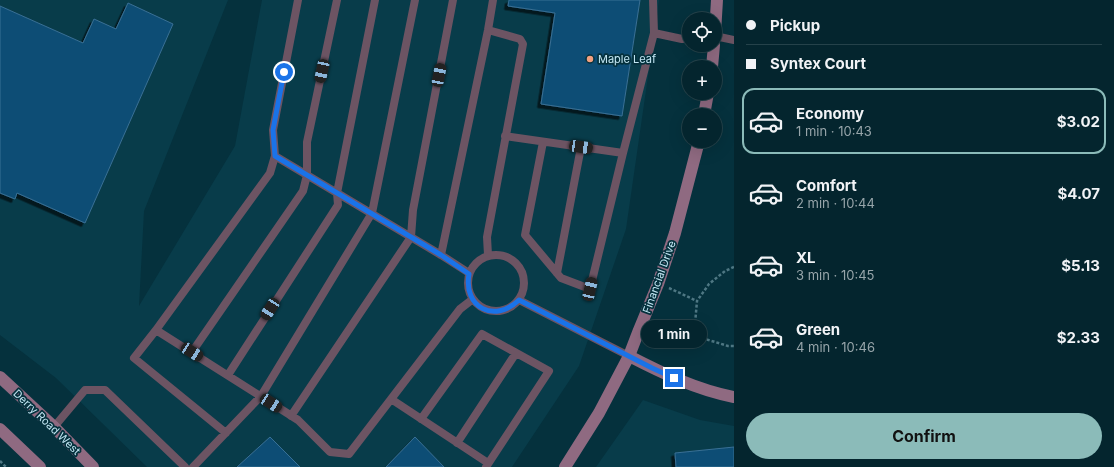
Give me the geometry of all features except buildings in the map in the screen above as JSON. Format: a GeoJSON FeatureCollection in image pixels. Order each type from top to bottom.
{"type":"FeatureCollection","features":[{"type":"Feature","properties":{"kind":"street"},"geometry":{"type":"LineString","coordinates":[[716,12],[717,0]]}},
{"type":"Feature","properties":{"kind":"street","name":"Financial Drive"},"geometry":{"type":"LineString","coordinates":[[565,467],[599,413],[629,356],[658,284],[675,233],[697,148]]}},
{"type":"Feature","properties":{"kind":"street"},"geometry":{"type":"LineString","coordinates":[[629,356],[674,378],[734,397]]}},
{"type":"Feature","properties":{"kind":"street","name":"Derry Road West"},"geometry":{"type":"LineString","coordinates":[[0,376],[54,427],[93,467]]}},
{"type":"Feature","properties":{"kind":"street"},"geometry":{"type":"LineString","coordinates":[[0,429],[40,467]]}},
{"type":"Feature","properties":{"kind":"lane"},"geometry":{"type":"LineString","coordinates":[[226,433],[134,358],[270,173],[275,156],[273,130],[298,0]]}},
{"type":"Feature","properties":{"kind":"lane"},"geometry":{"type":"LineString","coordinates":[[192,352],[303,191],[307,175],[307,142],[337,0]]}},
{"type":"Feature","properties":{"kind":"lane"},"geometry":{"type":"LineString","coordinates":[[228,375],[338,205],[337,193],[375,0]]}},
{"type":"Feature","properties":{"kind":"lane"},"geometry":{"type":"LineString","coordinates":[[193,467],[261,396],[372,213],[415,0]]}},
{"type":"Feature","properties":{"kind":"lane"},"geometry":{"type":"LineString","coordinates":[[291,416],[411,237],[413,210],[454,0]]}},
{"type":"Feature","properties":{"kind":"lane"},"geometry":{"type":"LineString","coordinates":[[441,255],[493,0]]}},
{"type":"Feature","properties":{"kind":"lane"},"geometry":{"type":"LineString","coordinates":[[544,142],[525,235],[561,278],[590,289],[654,33],[653,0]]}},
{"type":"Feature","properties":{"kind":"lane"},"geometry":{"type":"LineString","coordinates":[[488,30],[520,39],[523,44],[486,237],[488,256]]}},
{"type":"Feature","properties":{"kind":"lane"},"geometry":{"type":"LineString","coordinates":[[654,33],[682,39]]}},
{"type":"Feature","properties":{"kind":"lane"},"geometry":{"type":"LineString","coordinates":[[722,37],[734,40]]}},
{"type":"Feature","properties":{"kind":"lane"},"geometry":{"type":"LineString","coordinates":[[506,136],[623,153]]}},
{"type":"Feature","properties":{"kind":"lane"},"geometry":{"type":"LineString","coordinates":[[557,272],[581,147]]}},
{"type":"Feature","properties":{"kind":"lane"},"geometry":{"type":"LineString","coordinates":[[275,156],[372,213],[469,274]]}},
{"type":"Feature","properties":{"kind":"lane"},"geometry":{"type":"LineString","coordinates":[[497,254],[506,256],[520,267],[524,275],[525,284],[519,300],[512,306],[496,312],[479,306],[469,291],[469,274],[473,266],[480,259],[488,256],[497,254]]}},
{"type":"Feature","properties":{"kind":"lane"},"geometry":{"type":"LineString","coordinates":[[156,330],[298,420],[330,452],[349,454],[460,309],[473,299]]}},
{"type":"Feature","properties":{"kind":"lane"},"geometry":{"type":"LineString","coordinates":[[519,300],[629,356]]}},
{"type":"Feature","properties":{"kind":"lane"},"geometry":{"type":"LineString","coordinates":[[391,399],[487,465],[549,371],[482,334],[421,419]]}},
{"type":"Feature","properties":{"kind":"lane"},"geometry":{"type":"LineString","coordinates":[[457,443],[516,353]]}},
{"type":"Feature","properties":{"kind":"lane"},"geometry":{"type":"LineString","coordinates":[[54,427],[84,390],[105,390],[185,467]]}},
{"type":"Feature","properties":{"kind":"path"},"geometry":{"type":"LineString","coordinates":[[734,267],[725,271],[709,284],[697,301],[695,324],[702,338],[728,346],[734,346]]}},
{"type":"Feature","properties":{"kind":"path"},"geometry":{"type":"LineString","coordinates":[[658,284],[697,301]]}},
{"type":"Feature","properties":{"kind":"path"},"geometry":{"type":"LineString","coordinates":[[0,462],[6,467]]}},
{"type":"Feature","properties":{"kind":"shaded area"},"geometry":{"type":"Polygon","coordinates":[[[0,0],[228,0],[144,211],[139,306],[235,146],[262,0],[659,0],[626,229],[579,366],[512,467],[147,467],[56,378],[0,335],[0,0]]]}},
{"type":"Feature","properties":{"kind":"shaded area"},"geometry":{"type":"Polygon","coordinates":[[[643,400],[700,420],[734,426],[734,467],[596,467],[643,400]]]}},
{"type":"Feature","properties":{"kind":"place","name":"Maple Leaf"},"geometry":{"type":"Point","coordinates":[590,59]}},
{"type":"Feature","properties":{"kind":"route"},"geometry":{"type":"LineString","coordinates":[[284,72],[273,130],[275,156],[441,255],[469,274],[469,291],[479,306],[496,312],[512,306],[519,300],[674,378]]}}]}
